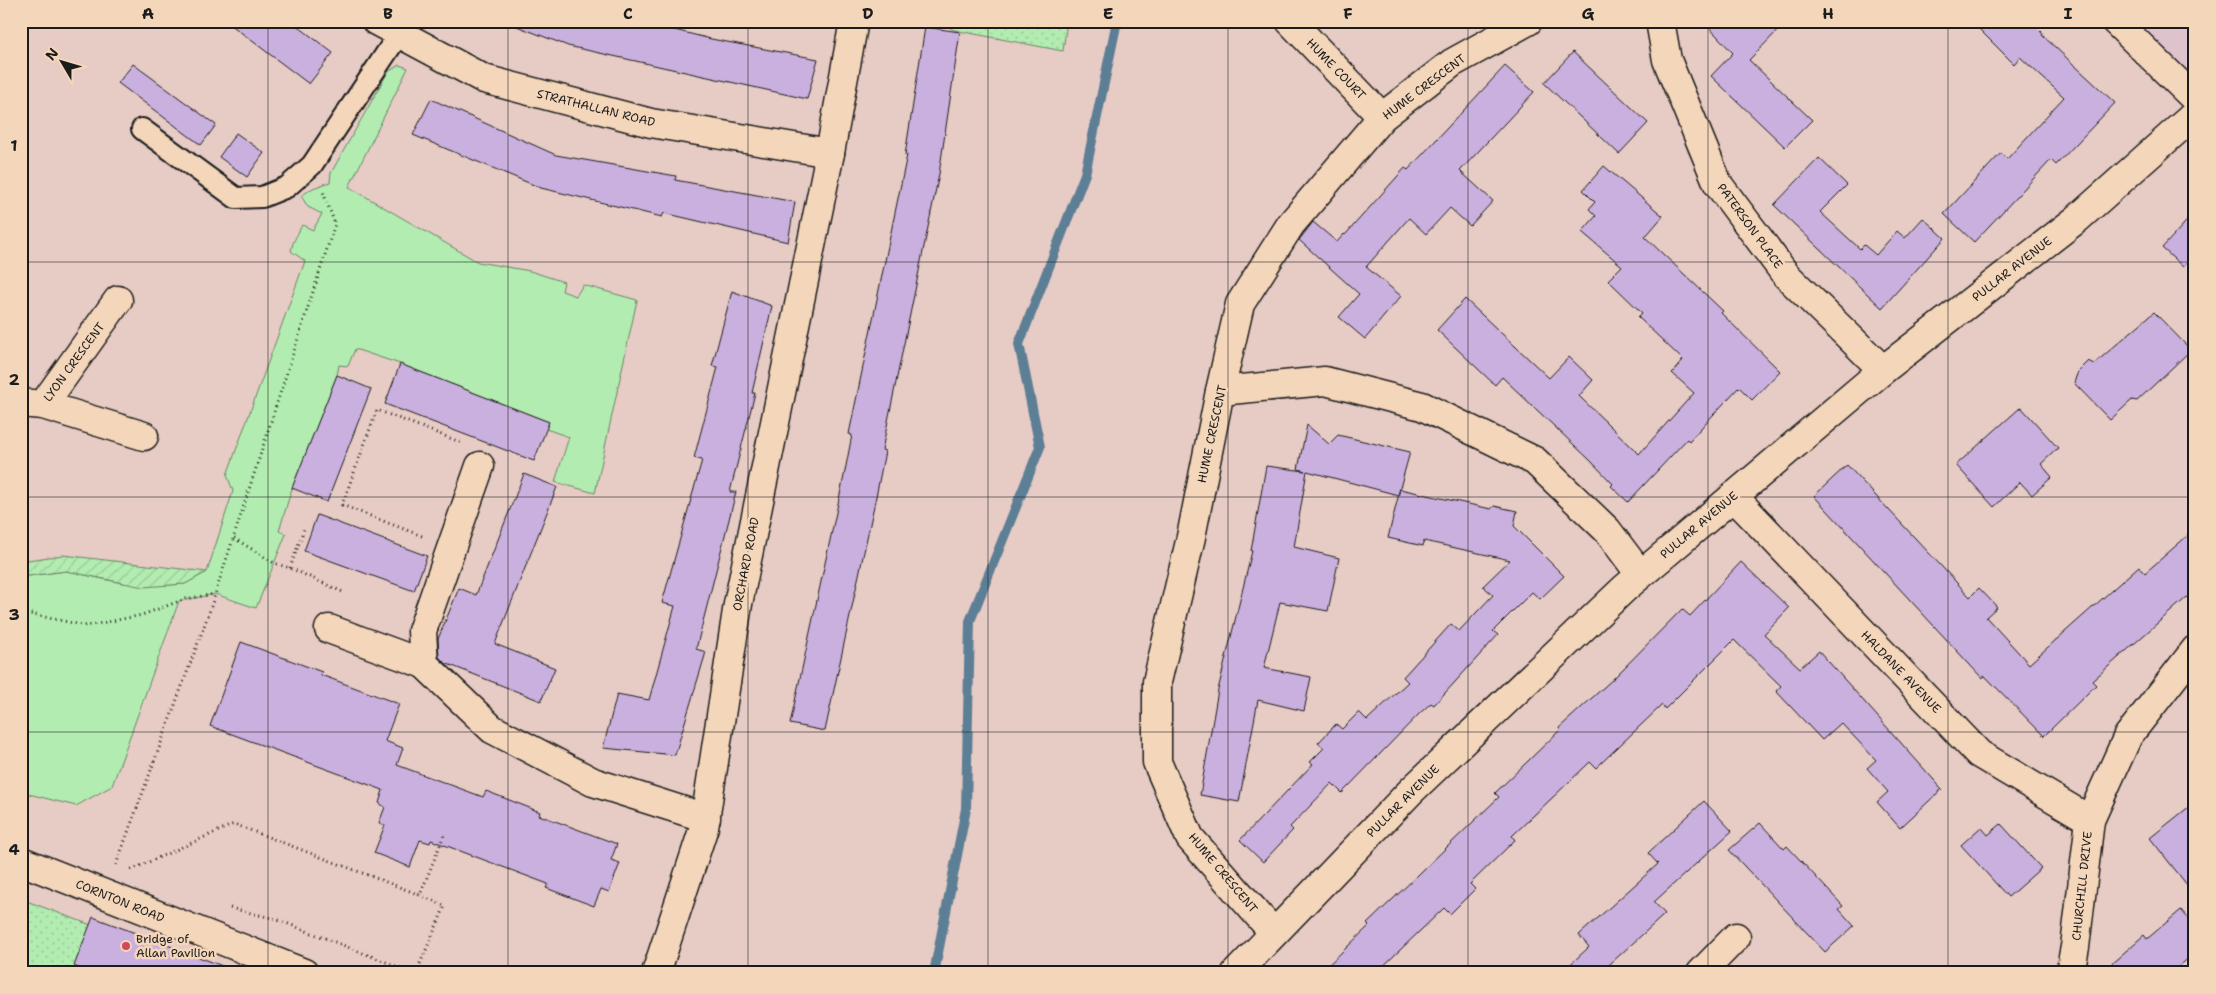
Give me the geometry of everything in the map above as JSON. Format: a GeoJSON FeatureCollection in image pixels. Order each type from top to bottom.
{"type":"FeatureCollection","features":[{"type":"Feature","properties":{"kind":"street","name":"ORCHARD ROAD"},"geometry":{"type":"LineString","coordinates":[[656,973],[706,818],[738,604],[830,153],[854,21]]}},
{"type":"Feature","properties":{"kind":"street","name":"HUME COURT"},"geometry":{"type":"LineString","coordinates":[[1290,21],[1382,118]]}},
{"type":"Feature","properties":{"kind":"street","name":"HUME CRESCENT"},"geometry":{"type":"LineString","coordinates":[[1274,932],[1190,838],[1157,762],[1156,682],[1191,537],[1220,391],[1240,304],[1291,224],[1382,118],[1452,63],[1528,21]]}},
{"type":"Feature","properties":{"kind":"street","name":"PATERSON PLACE"},"geometry":{"type":"LineString","coordinates":[[1660,21],[1668,60],[1718,184],[1786,274],[1883,370]]}},
{"type":"Feature","properties":{"kind":"street"},"geometry":{"type":"LineString","coordinates":[[2115,21],[2195,99]]}},
{"type":"Feature","properties":{"kind":"street","name":"STRATHALLAN ROAD"},"geometry":{"type":"LineString","coordinates":[[388,27],[484,79],[651,123],[830,153]]}},
{"type":"Feature","properties":{"kind":"street","name":"PULLAR AVENUE"},"geometry":{"type":"LineString","coordinates":[[1236,973],[1412,791],[1640,574],[1883,370],[2077,219],[2195,114]]}},
{"type":"Feature","properties":{"kind":"street","name":"LYON CRESCENT"},"geometry":{"type":"LineString","coordinates":[[32,404],[118,300]]}},
{"type":"Feature","properties":{"kind":"street"},"geometry":{"type":"LineString","coordinates":[[1220,391],[1325,381],[1422,406],[1535,461],[1607,530],[1640,574]]}},
{"type":"Feature","properties":{"kind":"street"},"geometry":{"type":"LineString","coordinates":[[32,404],[144,436]]}},
{"type":"Feature","properties":{"kind":"street"},"geometry":{"type":"LineString","coordinates":[[424,664],[422,631],[475,456]]}},
{"type":"Feature","properties":{"kind":"street","name":"HALDANE AVENUE"},"geometry":{"type":"LineString","coordinates":[[1733,496],[1979,754],[2090,820]]}},
{"type":"Feature","properties":{"kind":"street"},"geometry":{"type":"LineString","coordinates":[[329,628],[424,664],[492,729],[593,782],[706,818]]}},
{"type":"Feature","properties":{"kind":"street","name":"CHURCHILL DRIVE"},"geometry":{"type":"LineString","coordinates":[[2070,973],[2076,947],[2090,820],[2128,736],[2195,650]]}},
{"type":"Feature","properties":{"kind":"street","name":"CORNTON ROAD"},"geometry":{"type":"LineString","coordinates":[[21,861],[108,887],[304,973]]}},
{"type":"Feature","properties":{"kind":"street"},"geometry":{"type":"LineString","coordinates":[[1701,973],[1736,937]]}},
{"type":"Feature","properties":{"kind":"lane"},"geometry":{"type":"LineString","coordinates":[[142,128],[236,198],[262,197],[287,187],[312,165],[388,27]]}},
{"type":"Feature","properties":{"kind":"path"},"geometry":{"type":"LineString","coordinates":[[108,887],[215,594],[335,224],[312,165]]}},
{"type":"Feature","properties":{"kind":"path"},"geometry":{"type":"LineString","coordinates":[[428,538],[342,505],[377,410],[475,456]]}},
{"type":"Feature","properties":{"kind":"path"},"geometry":{"type":"LineString","coordinates":[[290,568],[304,529]]}},
{"type":"Feature","properties":{"kind":"path"},"geometry":{"type":"LineString","coordinates":[[234,538],[274,563],[290,568],[344,593]]}},
{"type":"Feature","properties":{"kind":"path"},"geometry":{"type":"LineString","coordinates":[[21,612],[87,626],[142,616],[185,599],[215,594]]}},
{"type":"Feature","properties":{"kind":"path"},"geometry":{"type":"LineString","coordinates":[[108,887],[234,824],[445,906],[416,973]]}},
{"type":"Feature","properties":{"kind":"path"},"geometry":{"type":"LineString","coordinates":[[420,895],[444,835]]}},
{"type":"Feature","properties":{"kind":"shaded area"},"geometry":{"type":"Polygon","coordinates":[[[2135,21],[2195,21],[2195,80],[2135,21]]]}},
{"type":"Feature","properties":{"kind":"green space"},"geometry":{"type":"Polygon","coordinates":[[[938,21],[1067,21],[1063,51],[954,30],[938,21]]]}},
{"type":"Feature","properties":{"kind":"green space"},"geometry":{"type":"Polygon","coordinates":[[[399,65],[408,68],[349,187],[478,262],[530,271],[564,282],[562,291],[576,296],[583,285],[637,300],[595,493],[555,482],[569,437],[546,429],[549,422],[400,364],[355,349],[348,366],[339,365],[337,375],[292,488],[279,531],[286,534],[256,608],[215,594],[179,601],[112,786],[76,806],[21,792],[21,577],[66,571],[122,583],[168,585],[185,584],[207,572],[233,491],[227,475],[305,261],[291,251],[293,243],[302,225],[313,230],[322,214],[308,207],[301,196],[313,188],[330,182],[331,173],[388,72],[399,65]]]}},
{"type":"Feature","properties":{"kind":"green space"},"geometry":{"type":"Polygon","coordinates":[[[63,555],[207,572],[185,584],[143,587],[66,571],[21,577],[21,561],[63,555]]]}},
{"type":"Feature","properties":{"kind":"green space"},"geometry":{"type":"Polygon","coordinates":[[[21,899],[220,973],[21,973],[21,899]]]}},
{"type":"Feature","properties":{"kind":"building"},"geometry":{"type":"Polygon","coordinates":[[[226,21],[291,21],[333,53],[309,84],[226,21]]]}},
{"type":"Feature","properties":{"kind":"building"},"geometry":{"type":"Polygon","coordinates":[[[510,21],[638,21],[711,39],[818,59],[807,99],[568,46],[509,23],[510,21]]]}},
{"type":"Feature","properties":{"kind":"building"},"geometry":{"type":"Polygon","coordinates":[[[1703,21],[1787,21],[1749,60],[1812,120],[1785,147],[1711,76],[1733,53],[1703,21]]]}},
{"type":"Feature","properties":{"kind":"building"},"geometry":{"type":"Polygon","coordinates":[[[1971,21],[2031,21],[2043,33],[2042,35],[2115,103],[2056,165],[2051,160],[1974,242],[1944,214],[2001,153],[2007,159],[2064,97],[2020,57],[2014,64],[1971,21]]]}},
{"type":"Feature","properties":{"kind":"building"},"geometry":{"type":"Polygon","coordinates":[[[925,27],[960,32],[939,174],[882,450],[885,451],[877,492],[825,731],[790,724],[844,476],[852,435],[849,434],[907,155],[905,155],[925,27]]]}},
{"type":"Feature","properties":{"kind":"building"},"geometry":{"type":"Polygon","coordinates":[[[1573,52],[1648,123],[1619,154],[1544,83],[1573,52]]]}},
{"type":"Feature","properties":{"kind":"building"},"geometry":{"type":"Polygon","coordinates":[[[133,64],[216,125],[201,145],[118,83],[133,64]]]}},
{"type":"Feature","properties":{"kind":"building"},"geometry":{"type":"Polygon","coordinates":[[[1505,66],[1534,92],[1460,171],[1493,201],[1470,226],[1450,208],[1426,234],[1409,218],[1366,267],[1401,296],[1365,339],[1339,317],[1359,294],[1299,240],[1313,222],[1337,242],[1405,168],[1408,170],[1505,66]]]}},
{"type":"Feature","properties":{"kind":"building"},"geometry":{"type":"Polygon","coordinates":[[[431,99],[556,155],[676,176],[675,180],[795,202],[788,242],[664,213],[662,217],[541,188],[413,135],[431,99]]]}},
{"type":"Feature","properties":{"kind":"building"},"geometry":{"type":"Polygon","coordinates":[[[236,133],[264,153],[247,177],[219,157],[236,133]]]}},
{"type":"Feature","properties":{"kind":"building"},"geometry":{"type":"Polygon","coordinates":[[[1819,158],[1847,185],[1820,212],[1860,249],[1864,245],[1876,255],[1897,231],[1905,238],[1923,218],[1945,238],[1882,308],[1774,205],[1819,158]]]}},
{"type":"Feature","properties":{"kind":"building"},"geometry":{"type":"Polygon","coordinates":[[[1604,166],[1663,216],[1645,237],[1723,311],[1721,313],[1780,371],[1752,400],[1739,387],[1689,441],[1687,439],[1628,502],[1611,486],[1613,484],[1590,460],[1502,377],[1495,385],[1437,330],[1465,299],[1549,378],[1569,357],[1593,380],[1579,396],[1639,454],[1694,393],[1672,373],[1683,360],[1638,317],[1642,313],[1608,280],[1622,266],[1582,232],[1596,216],[1589,209],[1595,202],[1583,190],[1604,166]]]}},
{"type":"Feature","properties":{"kind":"building"},"geometry":{"type":"Polygon","coordinates":[[[2195,212],[2195,254],[2183,267],[2162,248],[2195,212]]]}},
{"type":"Feature","properties":{"kind":"building"},"geometry":{"type":"Polygon","coordinates":[[[732,291],[772,306],[752,393],[755,393],[730,492],[736,492],[696,649],[706,652],[675,755],[603,748],[617,694],[649,700],[675,606],[662,603],[702,460],[694,458],[718,367],[712,366],[732,291]]]}},
{"type":"Feature","properties":{"kind":"building"},"geometry":{"type":"Polygon","coordinates":[[[2154,312],[2191,350],[2137,401],[2132,400],[2110,420],[2074,383],[2078,371],[2088,361],[2094,364],[2154,312]]]}},
{"type":"Feature","properties":{"kind":"building"},"geometry":{"type":"Polygon","coordinates":[[[400,364],[549,422],[534,461],[385,404],[400,364]]]}},
{"type":"Feature","properties":{"kind":"building"},"geometry":{"type":"Polygon","coordinates":[[[337,375],[371,389],[327,502],[292,488],[337,375]]]}},
{"type":"Feature","properties":{"kind":"building"},"geometry":{"type":"Polygon","coordinates":[[[2021,407],[2058,448],[2041,464],[2052,477],[2032,495],[2020,482],[1994,507],[1956,465],[2021,407]]]}},
{"type":"Feature","properties":{"kind":"building"},"geometry":{"type":"Polygon","coordinates":[[[1307,425],[1329,444],[1338,435],[1410,452],[1398,495],[1307,471],[1294,547],[1339,558],[1328,611],[1280,602],[1264,668],[1311,677],[1304,711],[1258,700],[1239,802],[1200,795],[1218,690],[1252,551],[1266,466],[1305,471],[1298,469],[1307,425]]]}},
{"type":"Feature","properties":{"kind":"building"},"geometry":{"type":"Polygon","coordinates":[[[1847,465],[1970,597],[1979,588],[1997,607],[1986,617],[2029,664],[2139,566],[2145,573],[2195,529],[2195,590],[2092,681],[2096,685],[2044,736],[1985,676],[1982,678],[1814,496],[1847,465]]]}},
{"type":"Feature","properties":{"kind":"building"},"geometry":{"type":"Polygon","coordinates":[[[524,474],[557,487],[495,644],[555,668],[541,701],[445,663],[439,657],[438,639],[459,588],[476,595],[524,474]]]}},
{"type":"Feature","properties":{"kind":"building"},"geometry":{"type":"Polygon","coordinates":[[[1400,489],[1491,509],[1494,506],[1517,511],[1514,526],[1564,576],[1540,599],[1532,592],[1493,631],[1498,635],[1434,705],[1431,703],[1420,713],[1342,793],[1332,783],[1290,827],[1293,830],[1263,862],[1240,840],[1313,764],[1310,762],[1324,748],[1318,743],[1336,724],[1342,729],[1359,712],[1367,720],[1408,682],[1403,677],[1451,624],[1459,631],[1493,595],[1483,586],[1510,560],[1424,541],[1423,546],[1388,538],[1400,489]]]}},
{"type":"Feature","properties":{"kind":"building"},"geometry":{"type":"Polygon","coordinates":[[[317,515],[427,556],[414,591],[304,551],[317,515]]]}},
{"type":"Feature","properties":{"kind":"building"},"geometry":{"type":"Polygon","coordinates":[[[1741,562],[1789,608],[1764,634],[1800,668],[1819,651],[1942,789],[1900,828],[1877,802],[1888,792],[1867,768],[1876,760],[1841,723],[1822,740],[1776,691],[1781,686],[1734,640],[1665,709],[1662,705],[1596,768],[1590,762],[1512,836],[1515,840],[1470,884],[1475,889],[1450,914],[1444,908],[1376,973],[1320,973],[1369,926],[1367,924],[1499,797],[1495,793],[1560,730],[1559,728],[1615,677],[1682,609],[1690,616],[1741,562]]]}},
{"type":"Feature","properties":{"kind":"building"},"geometry":{"type":"Polygon","coordinates":[[[241,642],[322,672],[321,675],[399,704],[385,741],[403,748],[397,765],[483,797],[486,791],[540,812],[539,815],[617,844],[611,860],[620,863],[609,892],[601,889],[594,906],[546,888],[548,884],[431,840],[430,843],[420,840],[410,867],[374,853],[385,825],[379,823],[385,807],[379,803],[383,790],[210,726],[241,642]]]}},
{"type":"Feature","properties":{"kind":"building"},"geometry":{"type":"Polygon","coordinates":[[[1704,801],[1732,831],[1654,902],[1665,914],[1600,973],[1561,973],[1589,947],[1579,935],[1658,864],[1648,853],[1704,801]]]}},
{"type":"Feature","properties":{"kind":"building"},"geometry":{"type":"Polygon","coordinates":[[[2195,802],[2195,895],[2150,838],[2195,802]]]}},
{"type":"Feature","properties":{"kind":"building"},"geometry":{"type":"Polygon","coordinates":[[[1760,823],[1784,849],[1787,846],[1843,906],[1839,909],[1854,926],[1825,952],[1729,850],[1760,823]]]}},
{"type":"Feature","properties":{"kind":"building"},"geometry":{"type":"Polygon","coordinates":[[[2001,824],[2041,868],[2008,897],[1961,845],[1981,827],[1988,835],[2001,824]]]}},
{"type":"Feature","properties":{"kind":"building"},"geometry":{"type":"Polygon","coordinates":[[[2181,910],[2195,926],[2195,952],[2172,973],[2101,973],[2144,935],[2147,939],[2181,910]]]}},
{"type":"Feature","properties":{"kind":"building","name":"Bridge of Allan Pavilion"},"geometry":{"type":"Polygon","coordinates":[[[93,917],[233,970],[233,973],[91,973],[74,966],[93,917]]]}},
{"type":"Feature","properties":{"kind":"waterway"},"geometry":{"type":"LineString","coordinates":[[934,973],[966,809],[970,621],[1040,447],[1019,344],[1085,174],[1117,21]]}},
{"type":"Feature","properties":{"kind":"place","name":"Bridge of Allan Pavilion"},"geometry":{"type":"Point","coordinates":[126,946]}}]}
